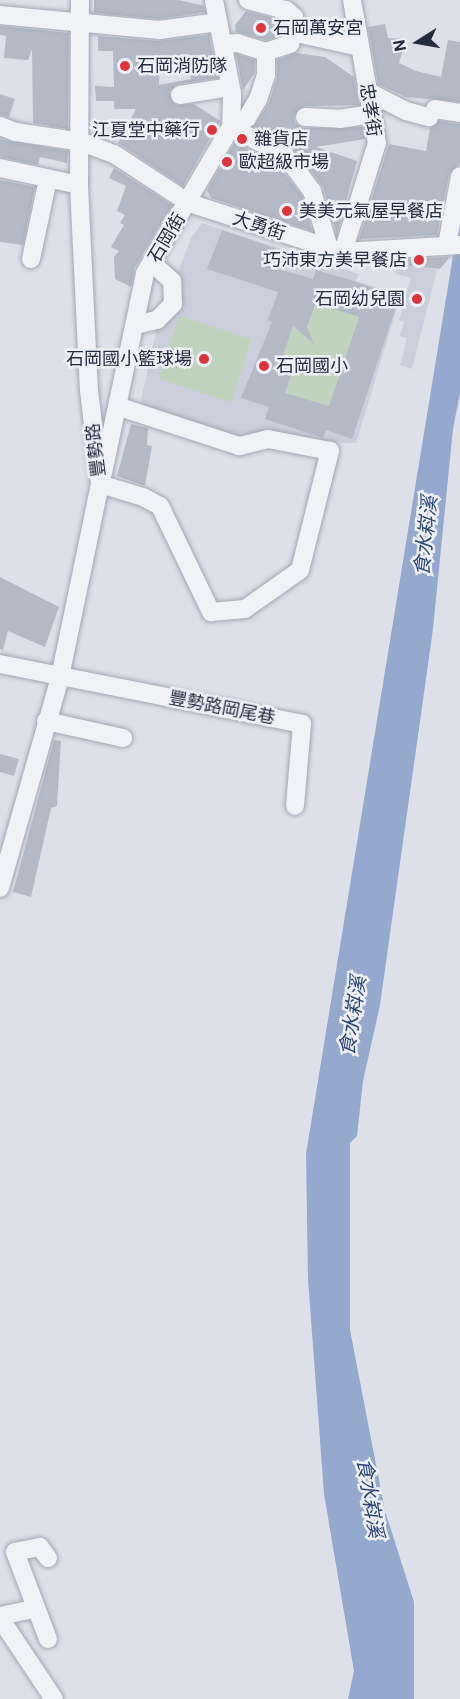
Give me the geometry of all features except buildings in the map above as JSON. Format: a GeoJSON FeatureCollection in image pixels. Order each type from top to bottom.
{"type":"FeatureCollection","features":[{"type":"Feature","properties":{"kind":"street","name":"豐勢路"},"geometry":{"type":"LineString","coordinates":[[0,888],[60,677],[100,484],[89,391],[79,185],[82,142],[80,0]]}},
{"type":"Feature","properties":{"kind":"street","name":"石岡街"},"geometry":{"type":"LineString","coordinates":[[100,484],[120,407],[145,273],[189,202],[231,127],[234,112],[214,0]]}},
{"type":"Feature","properties":{"kind":"street"},"geometry":{"type":"LineString","coordinates":[[223,44],[237,43],[266,51],[290,44],[294,17],[286,10],[248,0]]}},
{"type":"Feature","properties":{"kind":"street","name":"忠孝街"},"geometry":{"type":"LineString","coordinates":[[336,250],[376,143],[352,0]]}},
{"type":"Feature","properties":{"kind":"street"},"geometry":{"type":"LineString","coordinates":[[0,15],[80,25],[159,30],[218,22]]}},
{"type":"Feature","properties":{"kind":"street"},"geometry":{"type":"LineString","coordinates":[[292,32],[359,47]]}},
{"type":"Feature","properties":{"kind":"street"},"geometry":{"type":"LineString","coordinates":[[231,127],[247,118],[258,99],[266,75],[266,51]]}},
{"type":"Feature","properties":{"kind":"street"},"geometry":{"type":"LineString","coordinates":[[180,95],[230,87]]}},
{"type":"Feature","properties":{"kind":"street"},"geometry":{"type":"LineString","coordinates":[[367,91],[406,111],[460,113]]}},
{"type":"Feature","properties":{"kind":"street"},"geometry":{"type":"LineString","coordinates":[[305,117],[340,120],[372,114]]}},
{"type":"Feature","properties":{"kind":"street","name":"大勇街"},"geometry":{"type":"LineString","coordinates":[[0,126],[46,137],[82,142],[114,154],[189,202],[336,250],[453,245]]}},
{"type":"Feature","properties":{"kind":"street"},"geometry":{"type":"LineString","coordinates":[[231,127],[284,155],[312,191],[336,250]]}},
{"type":"Feature","properties":{"kind":"street"},"geometry":{"type":"LineString","coordinates":[[0,168],[79,185]]}},
{"type":"Feature","properties":{"kind":"street"},"geometry":{"type":"LineString","coordinates":[[453,245],[460,176]]}},
{"type":"Feature","properties":{"kind":"street"},"geometry":{"type":"LineString","coordinates":[[32,260],[48,179]]}},
{"type":"Feature","properties":{"kind":"street"},"geometry":{"type":"LineString","coordinates":[[135,325],[158,320],[173,304],[172,281],[152,263]]}},
{"type":"Feature","properties":{"kind":"street"},"geometry":{"type":"LineString","coordinates":[[100,484],[143,497],[160,506],[211,612],[245,609],[300,570],[330,451],[268,439],[239,446],[120,407]]}},
{"type":"Feature","properties":{"kind":"street"},"geometry":{"type":"LineString","coordinates":[[0,664],[60,677]]}},
{"type":"Feature","properties":{"kind":"street","name":"豐勢路岡尾巷"},"geometry":{"type":"LineString","coordinates":[[60,677],[302,724],[295,806]]}},
{"type":"Feature","properties":{"kind":"street"},"geometry":{"type":"LineString","coordinates":[[46,721],[123,738]]}},
{"type":"Feature","properties":{"kind":"street"},"geometry":{"type":"LineString","coordinates":[[48,1558],[40,1546],[15,1552],[34,1609],[48,1639]]}},
{"type":"Feature","properties":{"kind":"street"},"geometry":{"type":"LineString","coordinates":[[34,1609],[0,1617],[54,1699]]}},
{"type":"Feature","properties":{"kind":"shaded area","name":"石岡國小"},"geometry":{"type":"Polygon","coordinates":[[[202,223],[359,274],[356,281],[401,295],[356,443],[238,441],[140,405],[157,327],[174,317],[181,295],[176,277],[191,238],[202,223]]]}},
{"type":"Feature","properties":{"kind":"shaded area","name":"石岡幼兒園"},"geometry":{"type":"Polygon","coordinates":[[[398,263],[437,270],[412,369],[400,365],[407,338],[400,336],[404,322],[399,320],[411,278],[396,274],[398,263]]]}},
{"type":"Feature","properties":{"kind":"green space"},"geometry":{"type":"Polygon","coordinates":[[[316,303],[332,309],[334,305],[336,310],[347,309],[346,313],[359,317],[329,406],[285,393],[297,363],[282,357],[292,329],[305,334],[316,303]]]}},
{"type":"Feature","properties":{"kind":"green space","name":"石岡國小籃球場"},"geometry":{"type":"Polygon","coordinates":[[[179,316],[251,339],[231,402],[159,379],[179,316]]]}},
{"type":"Feature","properties":{"kind":"water","name":"食水嵙溪"},"geometry":{"type":"Polygon","coordinates":[[[460,213],[460,393],[453,429],[433,629],[380,1005],[363,1081],[357,1136],[350,1143],[350,1330],[385,1511],[414,1602],[414,1699],[348,1699],[354,1671],[324,1494],[308,1279],[306,1154],[460,213]]]}},
{"type":"Feature","properties":{"kind":"place","name":"石岡萬安宮"},"geometry":{"type":"Point","coordinates":[261,28]}},
{"type":"Feature","properties":{"kind":"place","name":"石岡消防隊"},"geometry":{"type":"Point","coordinates":[125,66]}},
{"type":"Feature","properties":{"kind":"place","name":"江夏堂中藥行"},"geometry":{"type":"Point","coordinates":[212,130]}},
{"type":"Feature","properties":{"kind":"place","name":"雜貨店"},"geometry":{"type":"Point","coordinates":[242,139]}},
{"type":"Feature","properties":{"kind":"place","name":"歐超級市場"},"geometry":{"type":"Point","coordinates":[227,162]}},
{"type":"Feature","properties":{"kind":"place","name":"美美元氣屋早餐店"},"geometry":{"type":"Point","coordinates":[287,211]}},
{"type":"Feature","properties":{"kind":"place","name":"巧沛東方美早餐店"},"geometry":{"type":"Point","coordinates":[419,260]}},
{"type":"Feature","properties":{"kind":"place","name":"石岡幼兒園"},"geometry":{"type":"Point","coordinates":[417,299]}},
{"type":"Feature","properties":{"kind":"place","name":"石岡國小籃球場"},"geometry":{"type":"Point","coordinates":[204,359]}},
{"type":"Feature","properties":{"kind":"place","name":"石岡國小"},"geometry":{"type":"Point","coordinates":[264,366]}}]}
